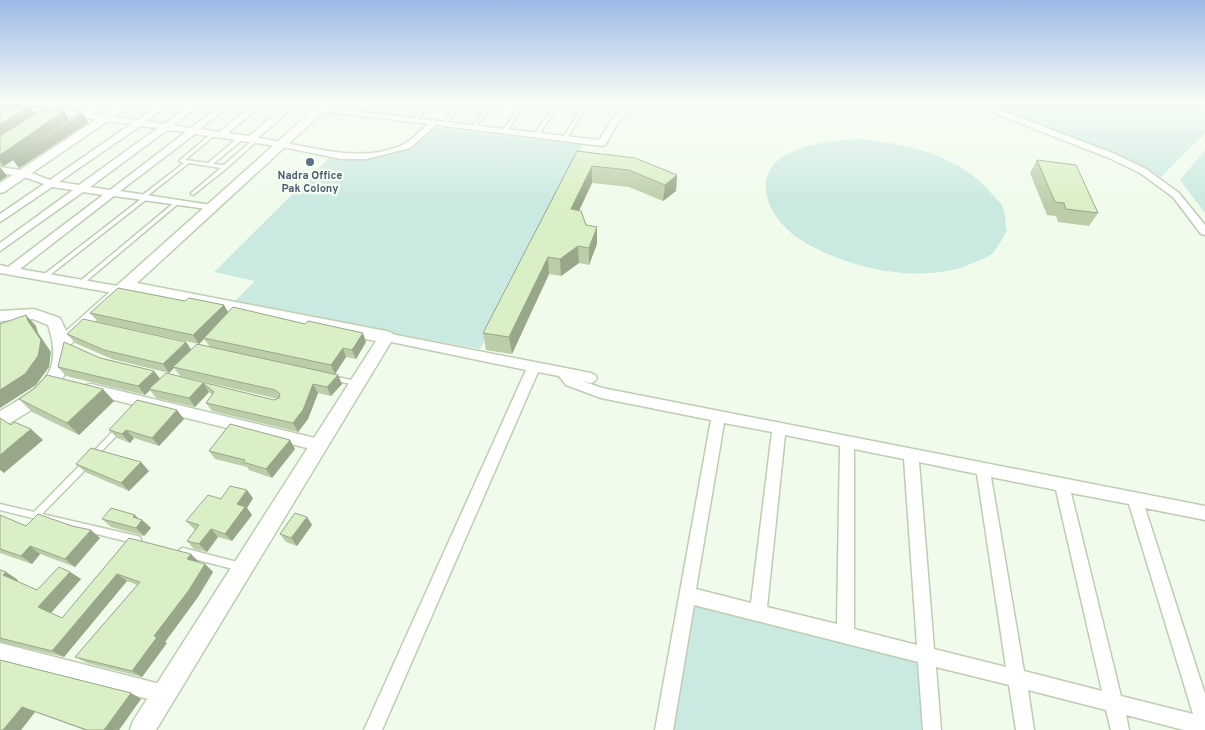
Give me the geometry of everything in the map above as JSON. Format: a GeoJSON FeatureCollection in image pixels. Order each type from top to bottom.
{"type":"FeatureCollection","features":[{"type":"Feature","properties":{"kind":"street"},"geometry":{"type":"LineString","coordinates":[[0,189],[81,135]]}},
{"type":"Feature","properties":{"kind":"street"},"geometry":{"type":"LineString","coordinates":[[0,219],[121,135]]}},
{"type":"Feature","properties":{"kind":"street"},"geometry":{"type":"LineString","coordinates":[[0,248],[155,135]]}},
{"type":"Feature","properties":{"kind":"street"},"geometry":{"type":"LineString","coordinates":[[5,270],[112,193],[188,135]]}},
{"type":"Feature","properties":{"kind":"street"},"geometry":{"type":"LineString","coordinates":[[219,135],[283,144],[340,156],[366,156],[388,152],[407,146],[420,135]]}},
{"type":"Feature","properties":{"kind":"street"},"geometry":{"type":"LineString","coordinates":[[254,140],[259,135]]}},
{"type":"Feature","properties":{"kind":"street"},"geometry":{"type":"LineString","coordinates":[[0,420],[30,401],[53,380],[59,370],[66,345],[89,324],[122,288],[293,135]]}},
{"type":"Feature","properties":{"kind":"street"},"geometry":{"type":"LineString","coordinates":[[529,135],[602,143],[607,135]]}},
{"type":"Feature","properties":{"kind":"street"},"geometry":{"type":"LineString","coordinates":[[1056,135],[1112,156],[1143,171],[1176,195],[1205,232]]}},
{"type":"Feature","properties":{"kind":"street"},"geometry":{"type":"LineString","coordinates":[[6,169],[51,184],[211,208]]}},
{"type":"Feature","properties":{"kind":"street"},"geometry":{"type":"LineString","coordinates":[[5,270],[122,288],[236,312],[386,337],[591,378]]}},
{"type":"Feature","properties":{"kind":"street"},"geometry":{"type":"LineString","coordinates":[[0,316],[34,314],[55,322],[66,345]]}},
{"type":"Feature","properties":{"kind":"street"},"geometry":{"type":"LineString","coordinates":[[142,730],[386,337]]}},
{"type":"Feature","properties":{"kind":"street"},"geometry":{"type":"LineString","coordinates":[[373,730],[534,367]]}},
{"type":"Feature","properties":{"kind":"street"},"geometry":{"type":"LineString","coordinates":[[563,372],[571,382],[600,393],[1205,513]]}},
{"type":"Feature","properties":{"kind":"street"},"geometry":{"type":"LineString","coordinates":[[53,380],[319,445]]}},
{"type":"Feature","properties":{"kind":"street"},"geometry":{"type":"LineString","coordinates":[[664,730],[718,416]]}},
{"type":"Feature","properties":{"kind":"street"},"geometry":{"type":"LineString","coordinates":[[758,613],[779,428]]}},
{"type":"Feature","properties":{"kind":"street"},"geometry":{"type":"LineString","coordinates":[[844,635],[846,442]]}},
{"type":"Feature","properties":{"kind":"street"},"geometry":{"type":"LineString","coordinates":[[911,455],[932,730]]}},
{"type":"Feature","properties":{"kind":"street"},"geometry":{"type":"LineString","coordinates":[[983,469],[1025,730]]}},
{"type":"Feature","properties":{"kind":"street"},"geometry":{"type":"LineString","coordinates":[[1062,484],[1120,730]]}},
{"type":"Feature","properties":{"kind":"street"},"geometry":{"type":"LineString","coordinates":[[1136,499],[1205,725]]}},
{"type":"Feature","properties":{"kind":"street"},"geometry":{"type":"LineString","coordinates":[[687,595],[1205,725]]}},
{"type":"Feature","properties":{"kind":"street"},"geometry":{"type":"LineString","coordinates":[[0,652],[164,694]]}},
{"type":"Feature","properties":{"kind":"lane"},"geometry":{"type":"LineString","coordinates":[[218,135],[182,161],[225,167]]}},
{"type":"Feature","properties":{"kind":"lane"},"geometry":{"type":"LineString","coordinates":[[564,139],[567,135]]}},
{"type":"Feature","properties":{"kind":"lane"},"geometry":{"type":"LineString","coordinates":[[209,165],[241,138]]}},
{"type":"Feature","properties":{"kind":"lane"},"geometry":{"type":"LineString","coordinates":[[193,194],[254,140]]}},
{"type":"Feature","properties":{"kind":"lane"},"geometry":{"type":"LineString","coordinates":[[44,277],[188,162]]}},
{"type":"Feature","properties":{"kind":"lane"},"geometry":{"type":"LineString","coordinates":[[81,283],[177,203]]}},
{"type":"Feature","properties":{"kind":"lane"},"geometry":{"type":"LineString","coordinates":[[320,376],[357,384]]}},
{"type":"Feature","properties":{"kind":"lane"},"geometry":{"type":"LineString","coordinates":[[37,514],[125,423]]}},
{"type":"Feature","properties":{"kind":"lane"},"geometry":{"type":"LineString","coordinates":[[0,507],[37,514],[150,543]]}},
{"type":"Feature","properties":{"kind":"lane"},"geometry":{"type":"LineString","coordinates":[[178,551],[243,568]]}},
{"type":"Feature","properties":{"kind":"shaded area"},"geometry":{"type":"Polygon","coordinates":[[[413,135],[498,135],[583,145],[480,349],[232,304],[255,281],[214,272],[330,157],[366,153],[406,144],[413,135]]]}},
{"type":"Feature","properties":{"kind":"shaded area"},"geometry":{"type":"Polygon","coordinates":[[[1066,135],[1203,135],[1161,177],[1133,161],[1066,135]]]}},
{"type":"Feature","properties":{"kind":"shaded area"},"geometry":{"type":"Polygon","coordinates":[[[858,139],[894,144],[930,153],[964,169],[978,180],[999,202],[1005,214],[1007,231],[994,252],[984,258],[954,269],[932,273],[908,273],[858,265],[814,247],[790,232],[774,213],[767,197],[766,180],[772,167],[782,157],[796,150],[828,142],[858,139]]]}},
{"type":"Feature","properties":{"kind":"shaded area"},"geometry":{"type":"Polygon","coordinates":[[[1205,150],[1205,213],[1180,180],[1205,150]]]}},
{"type":"Feature","properties":{"kind":"shaded area"},"geometry":{"type":"Polygon","coordinates":[[[687,595],[925,656],[931,730],[664,730],[687,595]]]}},
{"type":"Feature","properties":{"kind":"building"},"geometry":{"type":"Polygon","coordinates":[[[1,135],[29,135],[0,155],[1,135]]]}},
{"type":"Feature","properties":{"kind":"building"},"geometry":{"type":"Polygon","coordinates":[[[48,135],[50,135],[12,159],[48,135]]]}},
{"type":"Feature","properties":{"kind":"building"},"geometry":{"type":"Polygon","coordinates":[[[577,151],[635,158],[677,175],[665,185],[629,170],[592,166],[571,209],[581,211],[586,225],[597,227],[589,248],[578,246],[560,259],[548,257],[509,337],[483,333],[577,151]]]}},
{"type":"Feature","properties":{"kind":"building"},"geometry":{"type":"Polygon","coordinates":[[[1037,160],[1076,165],[1098,213],[1066,209],[1064,203],[1055,202],[1037,160]]]}},
{"type":"Feature","properties":{"kind":"building"},"geometry":{"type":"Polygon","coordinates":[[[118,288],[185,301],[189,298],[224,305],[193,335],[90,313],[118,288]]]}},
{"type":"Feature","properties":{"kind":"building"},"geometry":{"type":"Polygon","coordinates":[[[233,307],[305,324],[308,321],[363,333],[352,350],[343,348],[331,365],[204,338],[233,307]]]}},
{"type":"Feature","properties":{"kind":"building"},"geometry":{"type":"Polygon","coordinates":[[[26,315],[41,340],[38,356],[25,374],[0,390],[0,324],[26,315]]]}},
{"type":"Feature","properties":{"kind":"building"},"geometry":{"type":"Polygon","coordinates":[[[83,319],[186,342],[163,364],[104,350],[67,334],[83,319]]]}},
{"type":"Feature","properties":{"kind":"building"},"geometry":{"type":"Polygon","coordinates":[[[64,342],[100,358],[154,371],[138,386],[58,367],[64,342]]]}},
{"type":"Feature","properties":{"kind":"building"},"geometry":{"type":"Polygon","coordinates":[[[197,344],[338,375],[327,387],[313,384],[303,410],[293,423],[206,403],[214,392],[203,383],[189,398],[149,389],[166,373],[274,400],[279,398],[280,394],[275,390],[173,367],[197,344]]]}},
{"type":"Feature","properties":{"kind":"building"},"geometry":{"type":"Polygon","coordinates":[[[47,375],[103,389],[67,423],[19,399],[35,388],[47,375]]]}},
{"type":"Feature","properties":{"kind":"building"},"geometry":{"type":"Polygon","coordinates":[[[137,400],[177,410],[152,438],[126,430],[122,434],[109,430],[137,400]]]}},
{"type":"Feature","properties":{"kind":"building"},"geometry":{"type":"Polygon","coordinates":[[[0,418],[11,425],[14,422],[31,429],[0,455],[0,418]]]}},
{"type":"Feature","properties":{"kind":"building"},"geometry":{"type":"Polygon","coordinates":[[[230,424],[290,440],[266,469],[243,462],[245,460],[209,451],[230,424]]]}},
{"type":"Feature","properties":{"kind":"building"},"geometry":{"type":"Polygon","coordinates":[[[91,448],[141,462],[121,483],[76,464],[91,448]]]}},
{"type":"Feature","properties":{"kind":"building"},"geometry":{"type":"Polygon","coordinates":[[[230,486],[247,490],[237,504],[245,507],[225,534],[211,529],[199,544],[187,541],[199,525],[186,521],[208,495],[221,499],[230,486]]]}},
{"type":"Feature","properties":{"kind":"building"},"geometry":{"type":"Polygon","coordinates":[[[111,508],[135,515],[133,517],[142,520],[136,528],[102,519],[111,508]]]}},
{"type":"Feature","properties":{"kind":"building"},"geometry":{"type":"Polygon","coordinates":[[[295,513],[307,517],[291,538],[280,534],[295,513]]]}},
{"type":"Feature","properties":{"kind":"building"},"geometry":{"type":"Polygon","coordinates":[[[38,514],[72,526],[91,530],[65,559],[30,546],[21,556],[0,549],[0,515],[26,526],[38,514]]]}},
{"type":"Feature","properties":{"kind":"building"},"geometry":{"type":"Polygon","coordinates":[[[129,538],[191,554],[187,559],[205,564],[189,590],[154,636],[157,637],[132,671],[75,657],[140,582],[117,574],[52,651],[0,638],[0,570],[6,572],[3,575],[37,590],[59,567],[70,572],[38,607],[62,618],[129,538]]]}},
{"type":"Feature","properties":{"kind":"building"},"geometry":{"type":"Polygon","coordinates":[[[0,660],[131,693],[104,730],[87,730],[22,707],[3,730],[0,730],[0,660]]]}},
{"type":"Feature","properties":{"kind":"place","name":"Nadra Office Pak Colony"},"geometry":{"type":"Point","coordinates":[310,162]}}]}
